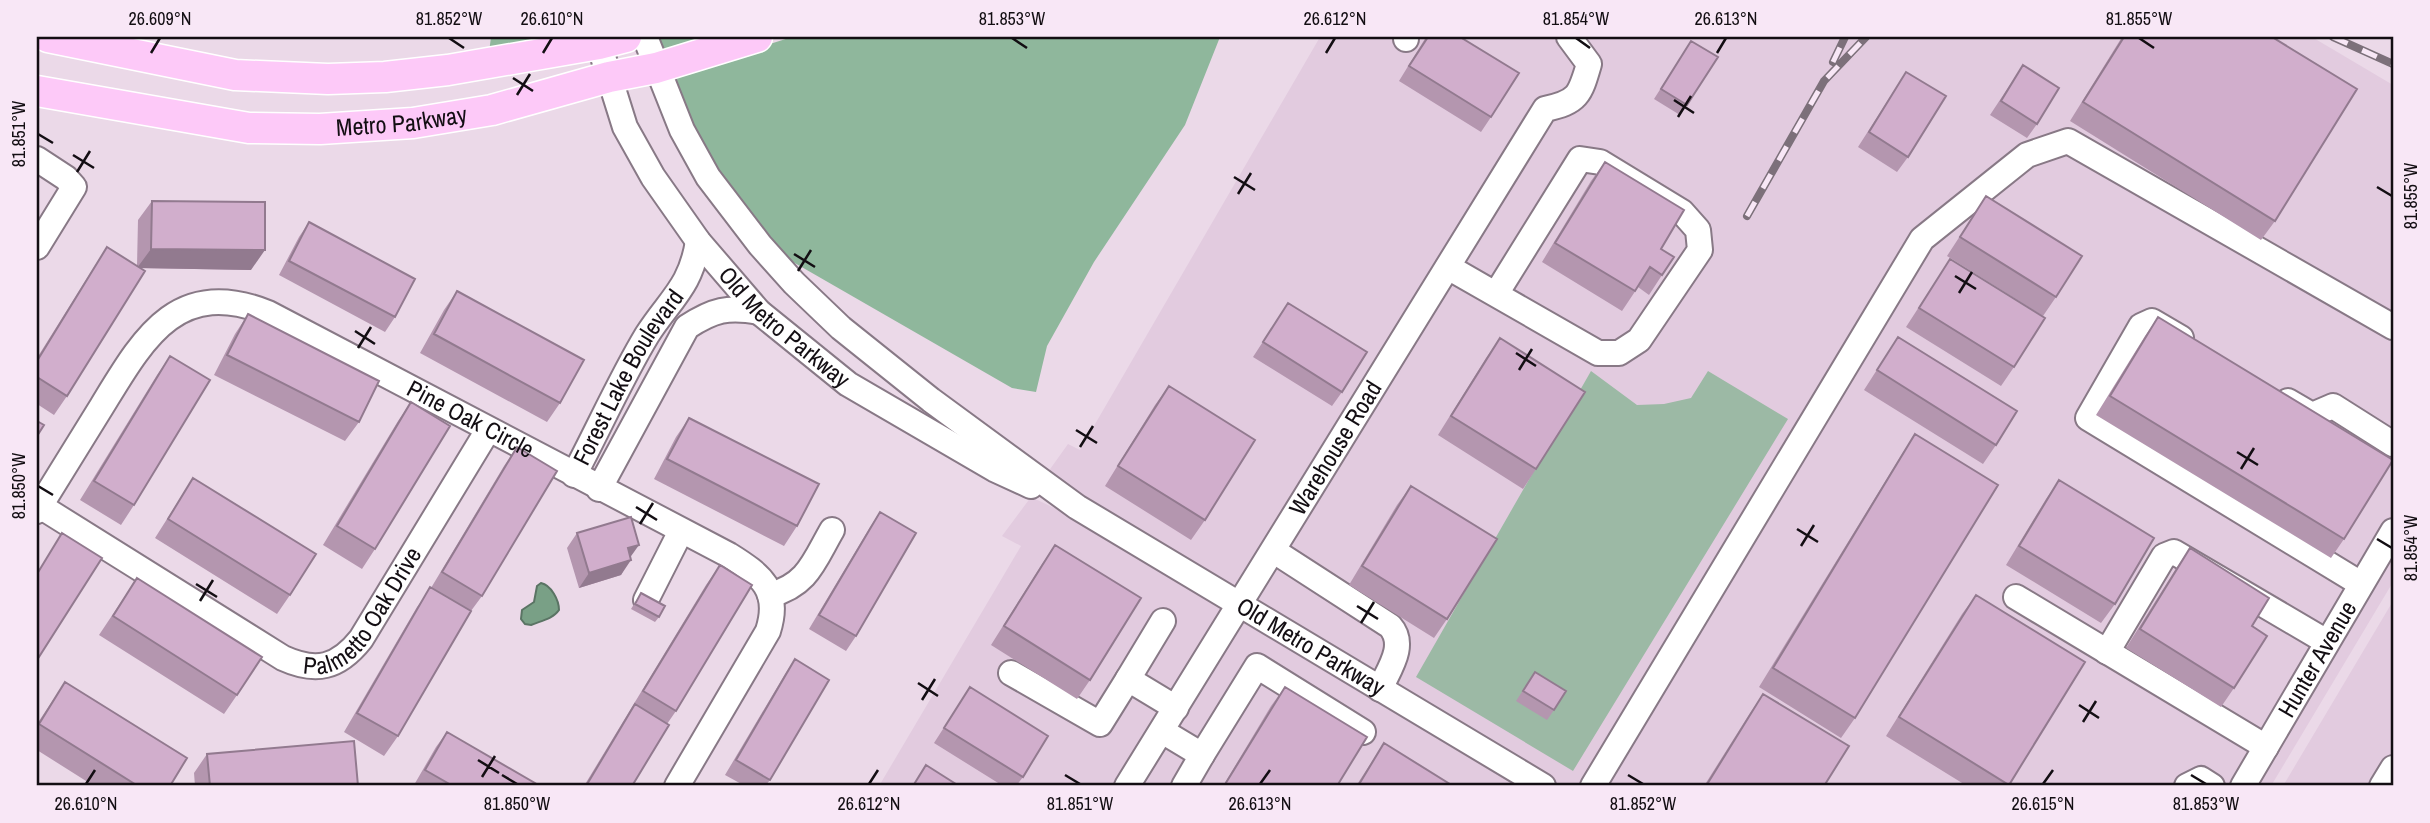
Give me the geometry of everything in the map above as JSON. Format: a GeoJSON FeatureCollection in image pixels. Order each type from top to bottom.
{"type":"FeatureCollection","features":[{"type":"Feature","properties":{"kind":"main road","name":"Metro Parkway"},"geometry":{"type":"LineString","coordinates":[[48,37],[235,75],[328,79],[385,77],[448,70],[613,41]]}},
{"type":"Feature","properties":{"kind":"main road","name":"Metro Parkway"},"geometry":{"type":"LineString","coordinates":[[37,91],[249,128],[320,130],[414,124],[492,110],[609,77],[656,68],[757,37]]}},
{"type":"Feature","properties":{"kind":"street","name":"Old Metro Parkway"},"geometry":{"type":"LineString","coordinates":[[645,37],[682,130],[708,177],[760,245],[794,283],[841,328],[931,400],[1077,506],[1544,786]]}},
{"type":"Feature","properties":{"kind":"street","name":"Warehouse Road"},"geometry":{"type":"LineString","coordinates":[[1127,786],[1241,606],[1545,109],[1564,105],[1581,91],[1589,64],[1569,37]]}},
{"type":"Feature","properties":{"kind":"street","name":"Old Metro Parkway"},"geometry":{"type":"LineString","coordinates":[[613,41],[609,77],[627,130],[653,177],[698,241],[759,312],[858,390],[994,469],[1077,506]]}},
{"type":"Feature","properties":{"kind":"street"},"geometry":{"type":"LineString","coordinates":[[1593,786],[1922,239],[2027,155],[2068,141],[2393,327]]}},
{"type":"Feature","properties":{"kind":"street"},"geometry":{"type":"LineString","coordinates":[[37,159],[66,178],[74,187],[37,247]]}},
{"type":"Feature","properties":{"kind":"street"},"geometry":{"type":"LineString","coordinates":[[1448,267],[1598,353],[1619,353],[1639,340],[1700,250],[1698,230],[1682,212],[1600,162],[1580,159],[1496,294]]}},
{"type":"Feature","properties":{"kind":"street","name":"Forest Lake Boulevard"},"geometry":{"type":"LineString","coordinates":[[574,475],[647,336],[686,283],[698,241]]}},
{"type":"Feature","properties":{"kind":"street","name":"Pine Oak Circle"},"geometry":{"type":"LineString","coordinates":[[39,509],[129,363],[153,331],[183,310],[214,302],[234,302],[268,313],[753,570],[771,595]]}},
{"type":"Feature","properties":{"kind":"street","name":"Forest Lake Boulevard"},"geometry":{"type":"LineString","coordinates":[[599,489],[687,327],[698,320],[737,307],[759,312]]}},
{"type":"Feature","properties":{"kind":"street"},"geometry":{"type":"LineString","coordinates":[[663,314],[687,327]]}},
{"type":"Feature","properties":{"kind":"street"},"geometry":{"type":"LineString","coordinates":[[2198,348],[2152,321],[2141,326],[2088,418],[2361,584]]}},
{"type":"Feature","properties":{"kind":"street"},"geometry":{"type":"LineString","coordinates":[[2267,388],[2312,415],[2333,406],[2393,444]]}},
{"type":"Feature","properties":{"kind":"street"},"geometry":{"type":"LineString","coordinates":[[858,390],[905,408],[925,408],[930,405],[931,400]]}},
{"type":"Feature","properties":{"kind":"street"},"geometry":{"type":"LineString","coordinates":[[605,417],[631,430]]}},
{"type":"Feature","properties":{"kind":"street","name":"Palmetto Oak Drive"},"geometry":{"type":"LineString","coordinates":[[39,509],[283,658],[307,667],[319,667],[340,659],[361,639],[488,430]]}},
{"type":"Feature","properties":{"kind":"street"},"geometry":{"type":"LineString","coordinates":[[677,786],[768,631],[773,616],[771,595],[791,589],[800,582],[832,530]]}},
{"type":"Feature","properties":{"kind":"street"},"geometry":{"type":"LineString","coordinates":[[646,600],[681,531]]}},
{"type":"Feature","properties":{"kind":"street","name":"Hunter Avenue"},"geometry":{"type":"LineString","coordinates":[[2243,786],[2392,535]]}},
{"type":"Feature","properties":{"kind":"street"},"geometry":{"type":"LineString","coordinates":[[1274,551],[1390,626],[1397,634],[1398,652],[1380,689]]}},
{"type":"Feature","properties":{"kind":"street"},"geometry":{"type":"LineString","coordinates":[[2107,652],[2164,555],[2174,552],[2327,642]]}},
{"type":"Feature","properties":{"kind":"street"},"geometry":{"type":"LineString","coordinates":[[2016,597],[2266,747]]}},
{"type":"Feature","properties":{"kind":"street"},"geometry":{"type":"LineString","coordinates":[[1011,673],[1100,724],[1163,621]]}},
{"type":"Feature","properties":{"kind":"street"},"geometry":{"type":"LineString","coordinates":[[1184,786],[1256,666],[1363,732]]}},
{"type":"Feature","properties":{"kind":"street"},"geometry":{"type":"LineString","coordinates":[[1128,679],[1176,708]]}},
{"type":"Feature","properties":{"kind":"street"},"geometry":{"type":"LineString","coordinates":[[1162,731],[1202,755]]}},
{"type":"Feature","properties":{"kind":"street"},"geometry":{"type":"LineString","coordinates":[[2382,786],[2393,768]]}},
{"type":"Feature","properties":{"kind":"street"},"geometry":{"type":"LineString","coordinates":[[2188,786],[2201,779],[2212,786]]}},
{"type":"Feature","properties":{"kind":"shaded area"},"geometry":{"type":"Polygon","coordinates":[[[491,37],[582,37],[488,60],[491,37]]]}},
{"type":"Feature","properties":{"kind":"shaded area"},"geometry":{"type":"Polygon","coordinates":[[[666,37],[719,37],[663,54],[658,40],[666,37]]]}},
{"type":"Feature","properties":{"kind":"shaded area"},"geometry":{"type":"Polygon","coordinates":[[[792,37],[1220,37],[1185,125],[1094,262],[1047,346],[1036,392],[1012,388],[786,258],[717,172],[692,126],[671,75],[792,37]]]}},
{"type":"Feature","properties":{"kind":"shaded area"},"geometry":{"type":"Polygon","coordinates":[[[1320,37],[2312,37],[2393,85],[2393,582],[2271,786],[879,786],[1021,546],[1002,536],[1031,497],[1067,514],[1048,472],[1068,444],[1080,450],[1320,37]]]}},
{"type":"Feature","properties":{"kind":"shaded area"},"geometry":{"type":"Polygon","coordinates":[[[1591,371],[1637,405],[1664,404],[1691,398],[1708,371],[1788,419],[1573,771],[1416,677],[1591,371]]]}},
{"type":"Feature","properties":{"kind":"shaded area"},"geometry":{"type":"Polygon","coordinates":[[[541,583],[554,594],[559,610],[546,619],[531,625],[525,624],[521,619],[522,610],[534,602],[537,586],[541,583]]]}},
{"type":"Feature","properties":{"kind":"shaded area"},"geometry":{"type":"Polygon","coordinates":[[[2393,601],[2393,786],[2283,786],[2393,601]]]}},
{"type":"Feature","properties":{"kind":"building"},"geometry":{"type":"Polygon","coordinates":[[[1428,37],[1460,37],[1519,73],[1491,117],[1409,66],[1428,37]]]}},
{"type":"Feature","properties":{"kind":"building"},"geometry":{"type":"Polygon","coordinates":[[[2124,37],[2272,37],[2357,89],[2275,221],[2083,102],[2124,37]]]}},
{"type":"Feature","properties":{"kind":"building"},"geometry":{"type":"Polygon","coordinates":[[[1691,41],[1718,57],[1687,105],[1661,89],[1691,41]]]}},
{"type":"Feature","properties":{"kind":"building"},"geometry":{"type":"Polygon","coordinates":[[[2023,65],[2059,88],[2037,124],[2001,101],[2023,65]]]}},
{"type":"Feature","properties":{"kind":"building"},"geometry":{"type":"Polygon","coordinates":[[[1906,72],[1946,96],[1908,157],[1869,132],[1906,72]]]}},
{"type":"Feature","properties":{"kind":"building"},"geometry":{"type":"Polygon","coordinates":[[[1605,162],[1684,210],[1661,249],[1674,257],[1662,275],[1650,267],[1635,291],[1555,243],[1605,162]]]}},
{"type":"Feature","properties":{"kind":"building"},"geometry":{"type":"Polygon","coordinates":[[[1986,196],[2082,256],[2056,297],[1960,237],[1986,196]]]}},
{"type":"Feature","properties":{"kind":"building"},"geometry":{"type":"Polygon","coordinates":[[[152,201],[265,202],[265,250],[151,249],[152,201]]]}},
{"type":"Feature","properties":{"kind":"building"},"geometry":{"type":"Polygon","coordinates":[[[309,222],[415,279],[395,317],[289,261],[309,222]]]}},
{"type":"Feature","properties":{"kind":"building"},"geometry":{"type":"Polygon","coordinates":[[[107,247],[145,271],[67,396],[37,377],[37,361],[107,247]]]}},
{"type":"Feature","properties":{"kind":"building"},"geometry":{"type":"Polygon","coordinates":[[[1950,259],[2045,318],[2014,367],[1919,308],[1950,259]]]}},
{"type":"Feature","properties":{"kind":"building"},"geometry":{"type":"Polygon","coordinates":[[[457,291],[584,360],[560,403],[434,334],[457,291]]]}},
{"type":"Feature","properties":{"kind":"building"},"geometry":{"type":"Polygon","coordinates":[[[1288,303],[1367,352],[1342,392],[1263,342],[1288,303]]]}},
{"type":"Feature","properties":{"kind":"building"},"geometry":{"type":"Polygon","coordinates":[[[248,314],[379,381],[359,422],[227,355],[248,314]]]}},
{"type":"Feature","properties":{"kind":"building"},"geometry":{"type":"Polygon","coordinates":[[[2158,317],[2393,460],[2344,539],[2110,396],[2158,317]]]}},
{"type":"Feature","properties":{"kind":"building"},"geometry":{"type":"Polygon","coordinates":[[[1898,337],[2017,411],[1996,445],[1877,370],[1898,337]]]}},
{"type":"Feature","properties":{"kind":"building"},"geometry":{"type":"Polygon","coordinates":[[[1500,338],[1585,392],[1536,469],[1451,416],[1500,338]]]}},
{"type":"Feature","properties":{"kind":"building"},"geometry":{"type":"Polygon","coordinates":[[[170,356],[210,380],[134,505],[94,481],[170,356]]]}},
{"type":"Feature","properties":{"kind":"building"},"geometry":{"type":"Polygon","coordinates":[[[1169,386],[1255,440],[1205,520],[1118,466],[1169,386]]]}},
{"type":"Feature","properties":{"kind":"building"},"geometry":{"type":"Polygon","coordinates":[[[411,402],[450,426],[375,549],[337,526],[411,402]]]}},
{"type":"Feature","properties":{"kind":"building"},"geometry":{"type":"Polygon","coordinates":[[[689,418],[819,484],[797,526],[667,459],[689,418]]]}},
{"type":"Feature","properties":{"kind":"building"},"geometry":{"type":"Polygon","coordinates":[[[37,421],[44,425],[37,436],[37,421]]]}},
{"type":"Feature","properties":{"kind":"building"},"geometry":{"type":"Polygon","coordinates":[[[1915,434],[1998,485],[1855,718],[1773,668],[1915,434]]]}},
{"type":"Feature","properties":{"kind":"building"},"geometry":{"type":"Polygon","coordinates":[[[517,447],[557,471],[482,596],[442,572],[517,447]]]}},
{"type":"Feature","properties":{"kind":"building"},"geometry":{"type":"Polygon","coordinates":[[[193,478],[316,554],[290,595],[168,519],[193,478]]]}},
{"type":"Feature","properties":{"kind":"building"},"geometry":{"type":"Polygon","coordinates":[[[2059,480],[2154,538],[2115,604],[2019,546],[2059,480]]]}},
{"type":"Feature","properties":{"kind":"building"},"geometry":{"type":"Polygon","coordinates":[[[1411,486],[1497,539],[1447,619],[1362,566],[1411,486]]]}},
{"type":"Feature","properties":{"kind":"building"},"geometry":{"type":"Polygon","coordinates":[[[880,512],[916,533],[856,636],[819,615],[880,512]]]}},
{"type":"Feature","properties":{"kind":"building"},"geometry":{"type":"Polygon","coordinates":[[[631,517],[639,545],[628,548],[631,560],[589,573],[577,533],[631,517]]]}},
{"type":"Feature","properties":{"kind":"building"},"geometry":{"type":"Polygon","coordinates":[[[62,533],[102,558],[37,660],[37,574],[62,533]]]}},
{"type":"Feature","properties":{"kind":"building"},"geometry":{"type":"Polygon","coordinates":[[[1055,545],[1141,598],[1090,680],[1004,626],[1055,545]]]}},
{"type":"Feature","properties":{"kind":"building"},"geometry":{"type":"Polygon","coordinates":[[[2190,548],[2269,598],[2252,626],[2267,636],[2234,688],[2140,629],[2190,548]]]}},
{"type":"Feature","properties":{"kind":"building"},"geometry":{"type":"Polygon","coordinates":[[[720,565],[752,585],[676,711],[643,691],[720,565]]]}},
{"type":"Feature","properties":{"kind":"building"},"geometry":{"type":"Polygon","coordinates":[[[137,578],[262,657],[237,695],[113,616],[137,578]]]}},
{"type":"Feature","properties":{"kind":"building"},"geometry":{"type":"Polygon","coordinates":[[[430,587],[471,611],[398,736],[357,713],[430,587]]]}},
{"type":"Feature","properties":{"kind":"building"},"geometry":{"type":"Polygon","coordinates":[[[641,593],[665,606],[659,617],[635,604],[641,593]]]}},
{"type":"Feature","properties":{"kind":"building"},"geometry":{"type":"Polygon","coordinates":[[[1976,595],[2085,662],[2009,785],[1899,717],[1976,595]]]}},
{"type":"Feature","properties":{"kind":"building"},"geometry":{"type":"Polygon","coordinates":[[[795,659],[829,680],[770,780],[736,760],[795,659]]]}},
{"type":"Feature","properties":{"kind":"building"},"geometry":{"type":"Polygon","coordinates":[[[1535,672],[1566,691],[1554,710],[1523,691],[1535,672]]]}},
{"type":"Feature","properties":{"kind":"building"},"geometry":{"type":"Polygon","coordinates":[[[65,682],[187,758],[170,786],[138,786],[39,724],[65,682]]]}},
{"type":"Feature","properties":{"kind":"building"},"geometry":{"type":"Polygon","coordinates":[[[970,687],[1048,736],[1023,777],[944,728],[970,687]]]}},
{"type":"Feature","properties":{"kind":"building"},"geometry":{"type":"Polygon","coordinates":[[[1285,687],[1367,737],[1337,786],[1224,786],[1285,687]]]}},
{"type":"Feature","properties":{"kind":"building"},"geometry":{"type":"Polygon","coordinates":[[[1763,694],[1849,746],[1824,786],[1706,786],[1763,694]]]}},
{"type":"Feature","properties":{"kind":"building"},"geometry":{"type":"Polygon","coordinates":[[[635,704],[669,725],[632,786],[586,786],[635,704]]]}},
{"type":"Feature","properties":{"kind":"building"},"geometry":{"type":"Polygon","coordinates":[[[447,732],[540,786],[453,786],[425,770],[447,732]]]}},
{"type":"Feature","properties":{"kind":"building"},"geometry":{"type":"Polygon","coordinates":[[[354,741],[358,786],[210,786],[207,754],[354,741]]]}},
{"type":"Feature","properties":{"kind":"building"},"geometry":{"type":"Polygon","coordinates":[[[1384,743],[1453,786],[1358,786],[1384,743]]]}},
{"type":"Feature","properties":{"kind":"building"},"geometry":{"type":"Polygon","coordinates":[[[926,765],[959,786],[913,786],[926,765]]]}},
{"type":"Feature","properties":{"kind":"railway"},"geometry":{"type":"LineString","coordinates":[[1833,62],[1845,37]]}},
{"type":"Feature","properties":{"kind":"railway"},"geometry":{"type":"LineString","coordinates":[[1747,216],[1824,81],[1866,37]]}},
{"type":"Feature","properties":{"kind":"railway"},"geometry":{"type":"LineString","coordinates":[[2333,37],[2393,64]]}}]}
